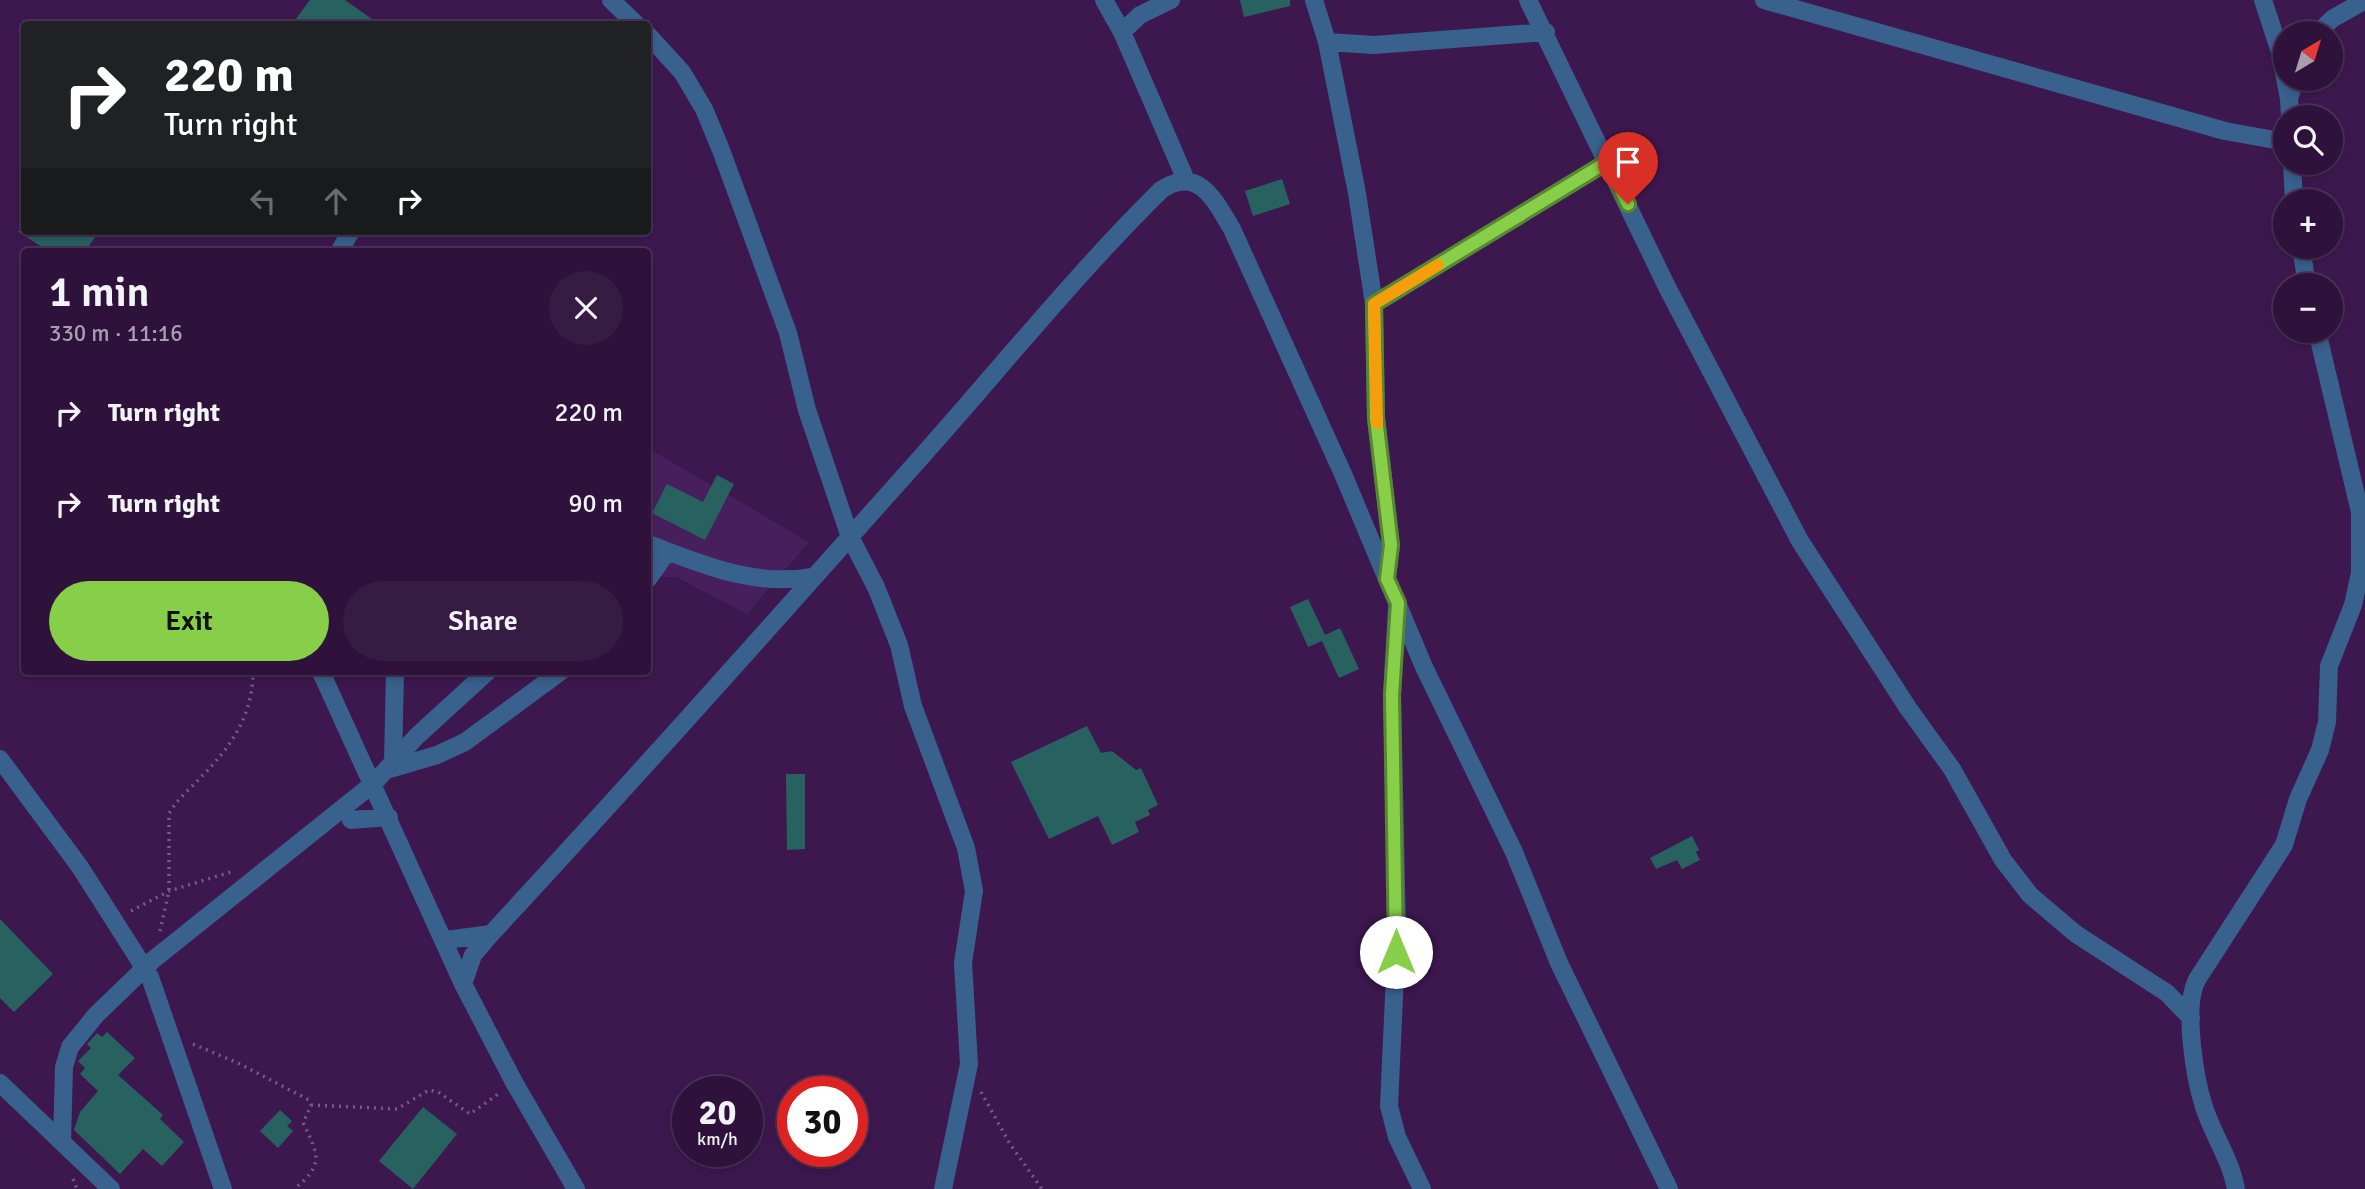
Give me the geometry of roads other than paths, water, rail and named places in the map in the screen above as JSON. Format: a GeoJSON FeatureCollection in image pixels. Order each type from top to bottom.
{"type":"FeatureCollection","features":[{"type":"Feature","properties":{"kind":"street"},"geometry":{"type":"LineString","coordinates":[[611,0],[633,21]]}},
{"type":"Feature","properties":{"kind":"street"},"geometry":{"type":"LineString","coordinates":[[1104,0],[1122,32],[1186,180]]}},
{"type":"Feature","properties":{"kind":"street"},"geometry":{"type":"LineString","coordinates":[[1122,32],[1140,15],[1171,0]]}},
{"type":"Feature","properties":{"kind":"street"},"geometry":{"type":"LineString","coordinates":[[1314,0],[1327,42],[1357,193],[1374,304],[1376,418],[1391,545],[1387,579]]}},
{"type":"Feature","properties":{"kind":"street"},"geometry":{"type":"LineString","coordinates":[[1528,0],[1546,32],[1668,289],[1800,541],[1908,708],[1952,769],[2003,860],[2030,895],[2067,926],[2167,993],[2191,1017]]}},
{"type":"Feature","properties":{"kind":"street"},"geometry":{"type":"LineString","coordinates":[[1764,0],[2225,131],[2273,140]]}},
{"type":"Feature","properties":{"kind":"street"},"geometry":{"type":"LineString","coordinates":[[2263,0],[2280,52],[2289,105]]}},
{"type":"Feature","properties":{"kind":"street"},"geometry":{"type":"LineString","coordinates":[[2330,21],[2365,0]]}},
{"type":"Feature","properties":{"kind":"street"},"geometry":{"type":"LineString","coordinates":[[1327,42],[1374,45],[1546,32]]}},
{"type":"Feature","properties":{"kind":"street"},"geometry":{"type":"LineString","coordinates":[[651,39],[682,72],[713,130],[788,333],[807,410],[850,537],[876,587],[899,645],[913,706],[966,848],[974,891],[962,963],[969,1064],[943,1189]]}},
{"type":"Feature","properties":{"kind":"street"},"geometry":{"type":"LineString","coordinates":[[1374,304],[1607,162]]}},
{"type":"Feature","properties":{"kind":"street"},"geometry":{"type":"LineString","coordinates":[[463,984],[473,955],[711,695],[811,577],[850,537],[1145,206],[1173,182],[1186,180],[1201,186],[1212,197],[1232,229],[1424,667],[1514,852],[1559,963],[1669,1189]]}},
{"type":"Feature","properties":{"kind":"street"},"geometry":{"type":"LineString","coordinates":[[2236,1189],[2204,1108],[2196,1068],[2191,1017],[2195,983],[2284,845],[2298,799],[2320,750],[2327,722],[2329,666],[2353,605],[2360,572],[2361,512],[2320,343]]}},
{"type":"Feature","properties":{"kind":"street"},"geometry":{"type":"LineString","coordinates":[[651,545],[766,581],[811,577]]}},
{"type":"Feature","properties":{"kind":"street"},"geometry":{"type":"LineString","coordinates":[[651,575],[667,552]]}},
{"type":"Feature","properties":{"kind":"street"},"geometry":{"type":"LineString","coordinates":[[1398,603],[1392,695],[1397,931],[1389,1106],[1397,1137],[1422,1189]]}},
{"type":"Feature","properties":{"kind":"street"},"geometry":{"type":"LineString","coordinates":[[323,675],[384,772]]}},
{"type":"Feature","properties":{"kind":"street"},"geometry":{"type":"LineString","coordinates":[[395,675],[384,772],[389,817],[446,940],[463,984],[515,1084],[576,1189]]}},
{"type":"Feature","properties":{"kind":"street"},"geometry":{"type":"LineString","coordinates":[[62,1142],[64,1067],[71,1047],[96,1015],[149,964],[384,772],[417,736],[484,675]]}},
{"type":"Feature","properties":{"kind":"street"},"geometry":{"type":"LineString","coordinates":[[384,772],[438,755],[465,742],[555,675]]}},
{"type":"Feature","properties":{"kind":"street"},"geometry":{"type":"LineString","coordinates":[[0,759],[80,867],[114,922],[149,964],[223,1189]]}},
{"type":"Feature","properties":{"kind":"street"},"geometry":{"type":"LineString","coordinates":[[351,820],[389,817]]}},
{"type":"Feature","properties":{"kind":"street"},"geometry":{"type":"LineString","coordinates":[[446,940],[491,934]]}},
{"type":"Feature","properties":{"kind":"street"},"geometry":{"type":"LineString","coordinates":[[0,1083],[111,1189]]}}]}
